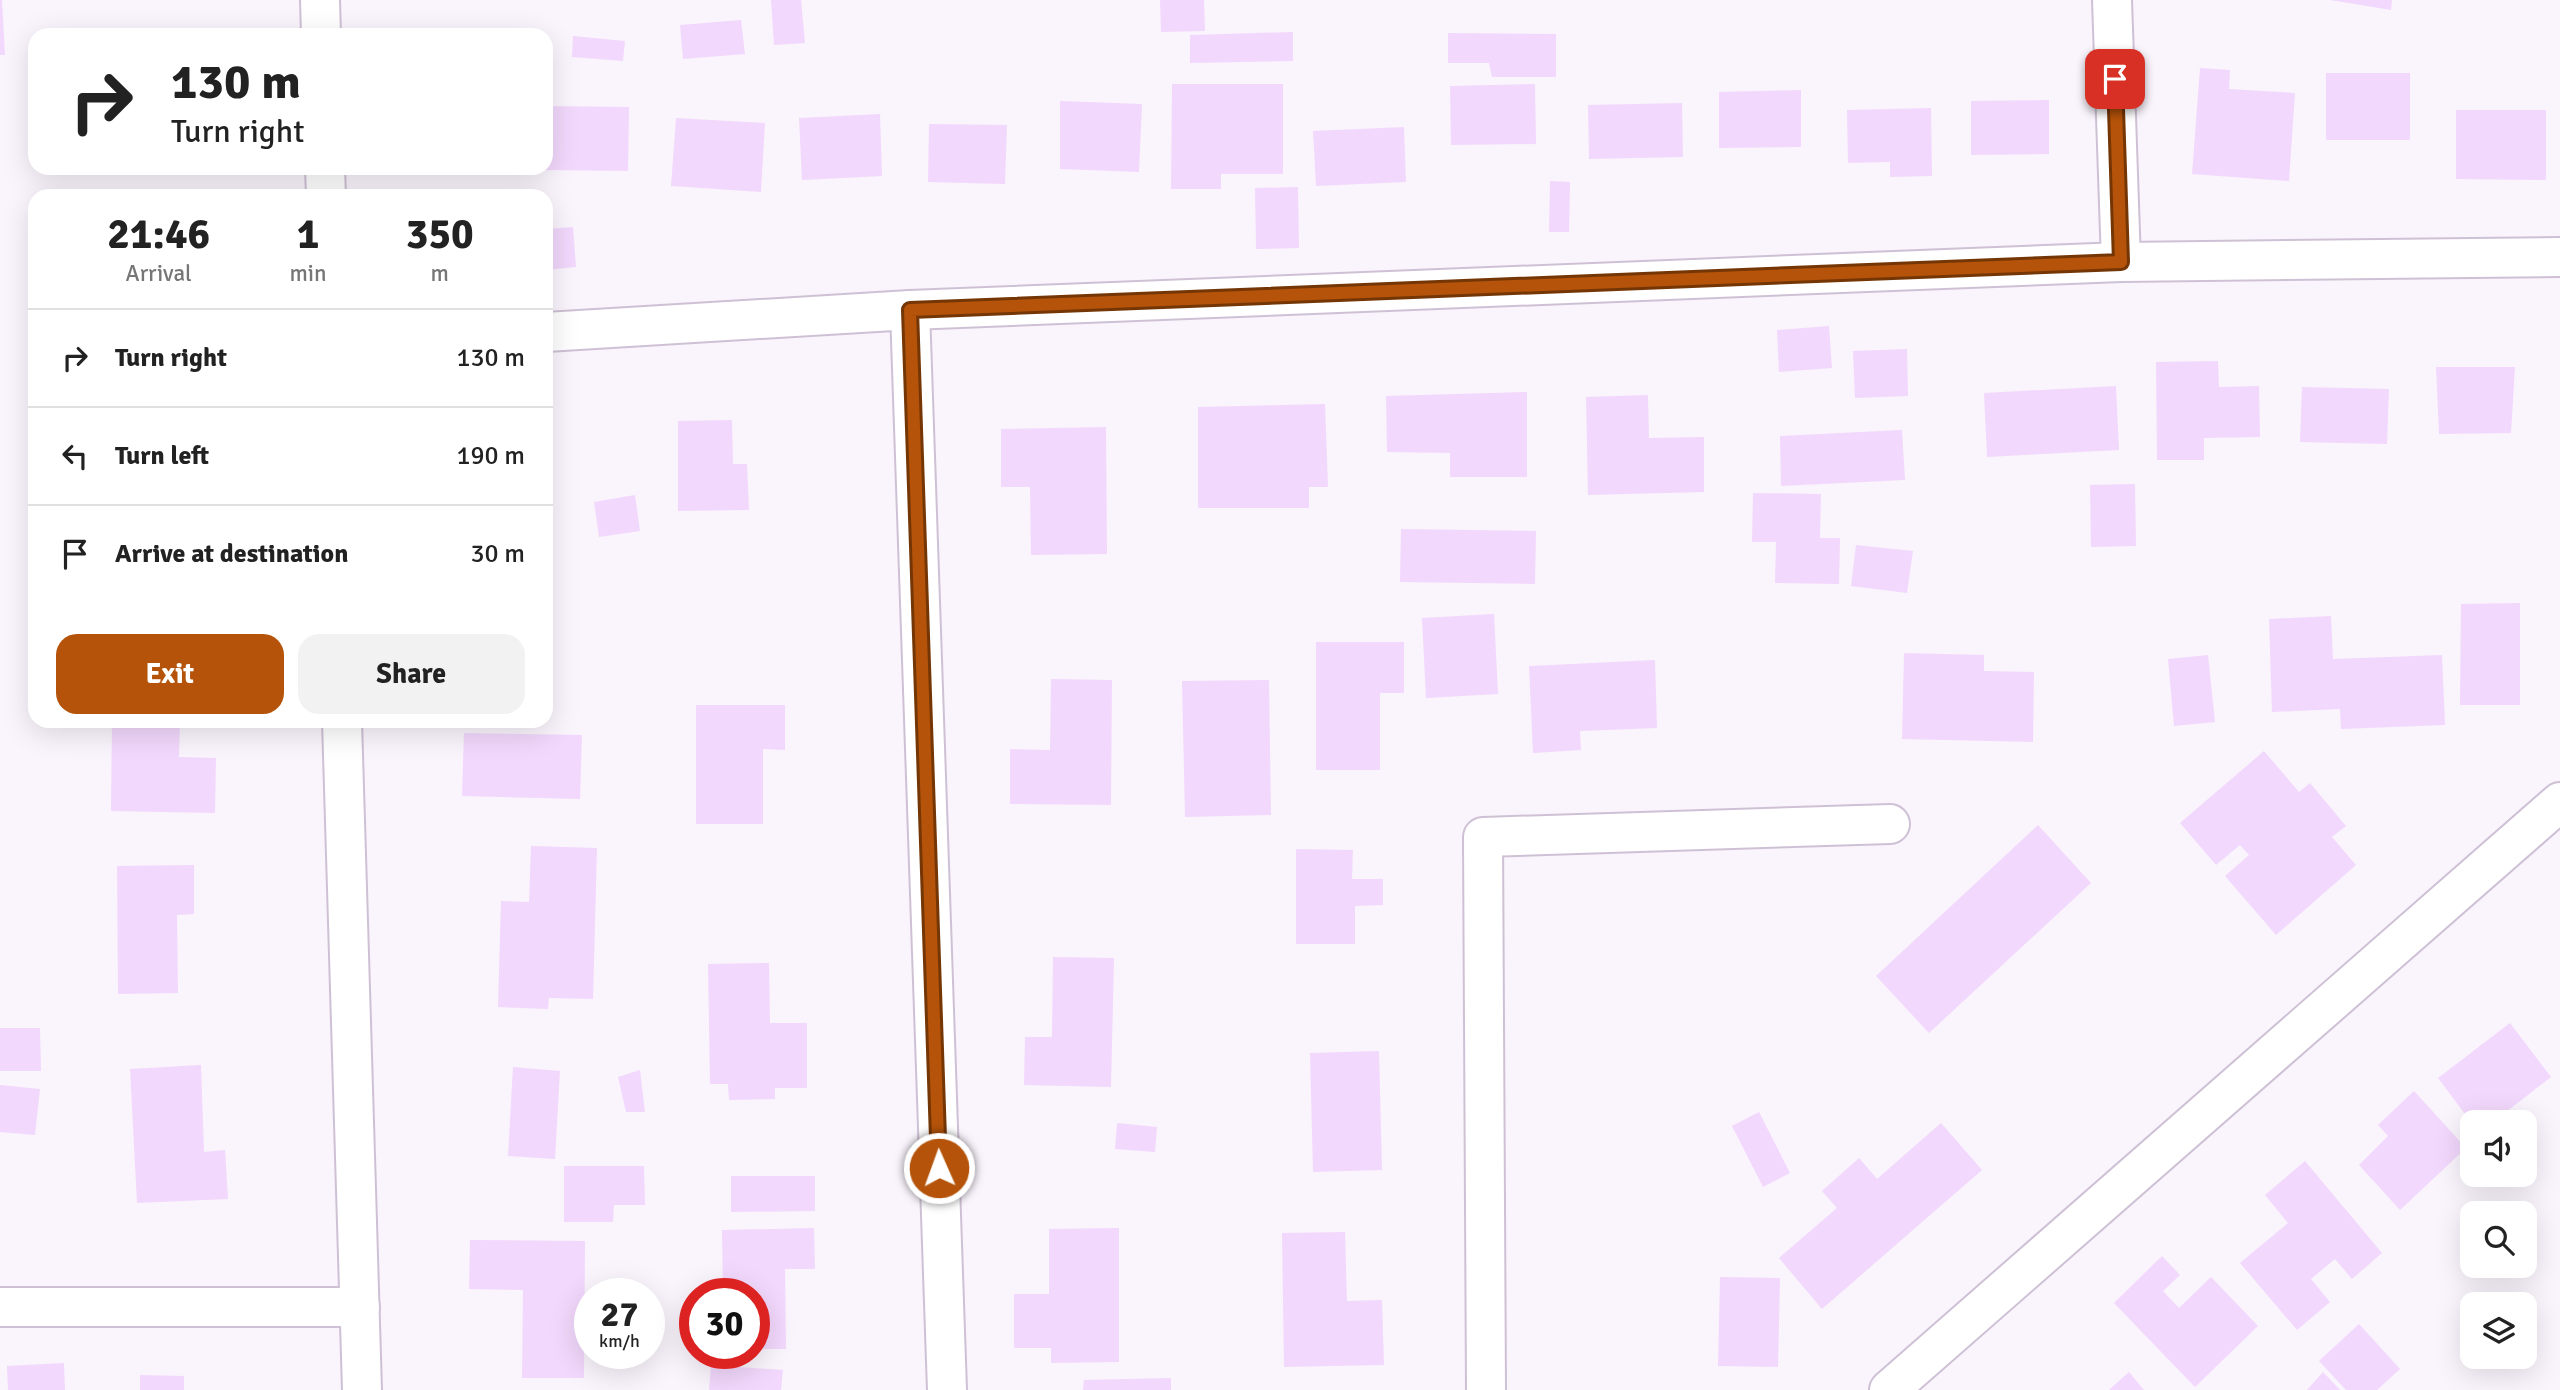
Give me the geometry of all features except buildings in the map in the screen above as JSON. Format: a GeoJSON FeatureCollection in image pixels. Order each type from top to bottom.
{"type":"FeatureCollection","features":[{"type":"Feature","properties":{"kind":"street"},"geometry":{"type":"LineString","coordinates":[[320,0],[321,28]]}},
{"type":"Feature","properties":{"kind":"street"},"geometry":{"type":"LineString","coordinates":[[2112,0],[2121,262]]}},
{"type":"Feature","properties":{"kind":"street"},"geometry":{"type":"LineString","coordinates":[[553,332],[910,310],[2121,262],[2560,257]]}},
{"type":"Feature","properties":{"kind":"street"},"geometry":{"type":"LineString","coordinates":[[910,310],[947,1390]]}},
{"type":"Feature","properties":{"kind":"street"},"geometry":{"type":"LineString","coordinates":[[342,728],[362,1390]]}},
{"type":"Feature","properties":{"kind":"street"},"geometry":{"type":"LineString","coordinates":[[1889,1390],[2560,802]]}},
{"type":"Feature","properties":{"kind":"street"},"geometry":{"type":"LineString","coordinates":[[1486,1390],[1483,837],[1890,824]]}},
{"type":"Feature","properties":{"kind":"street"},"geometry":{"type":"LineString","coordinates":[[0,1307],[360,1307]]}},
{"type":"Feature","properties":{"kind":"route"},"geometry":{"type":"LineString","coordinates":[[939,1168],[910,310],[2121,262],[2115,79]]}}]}
